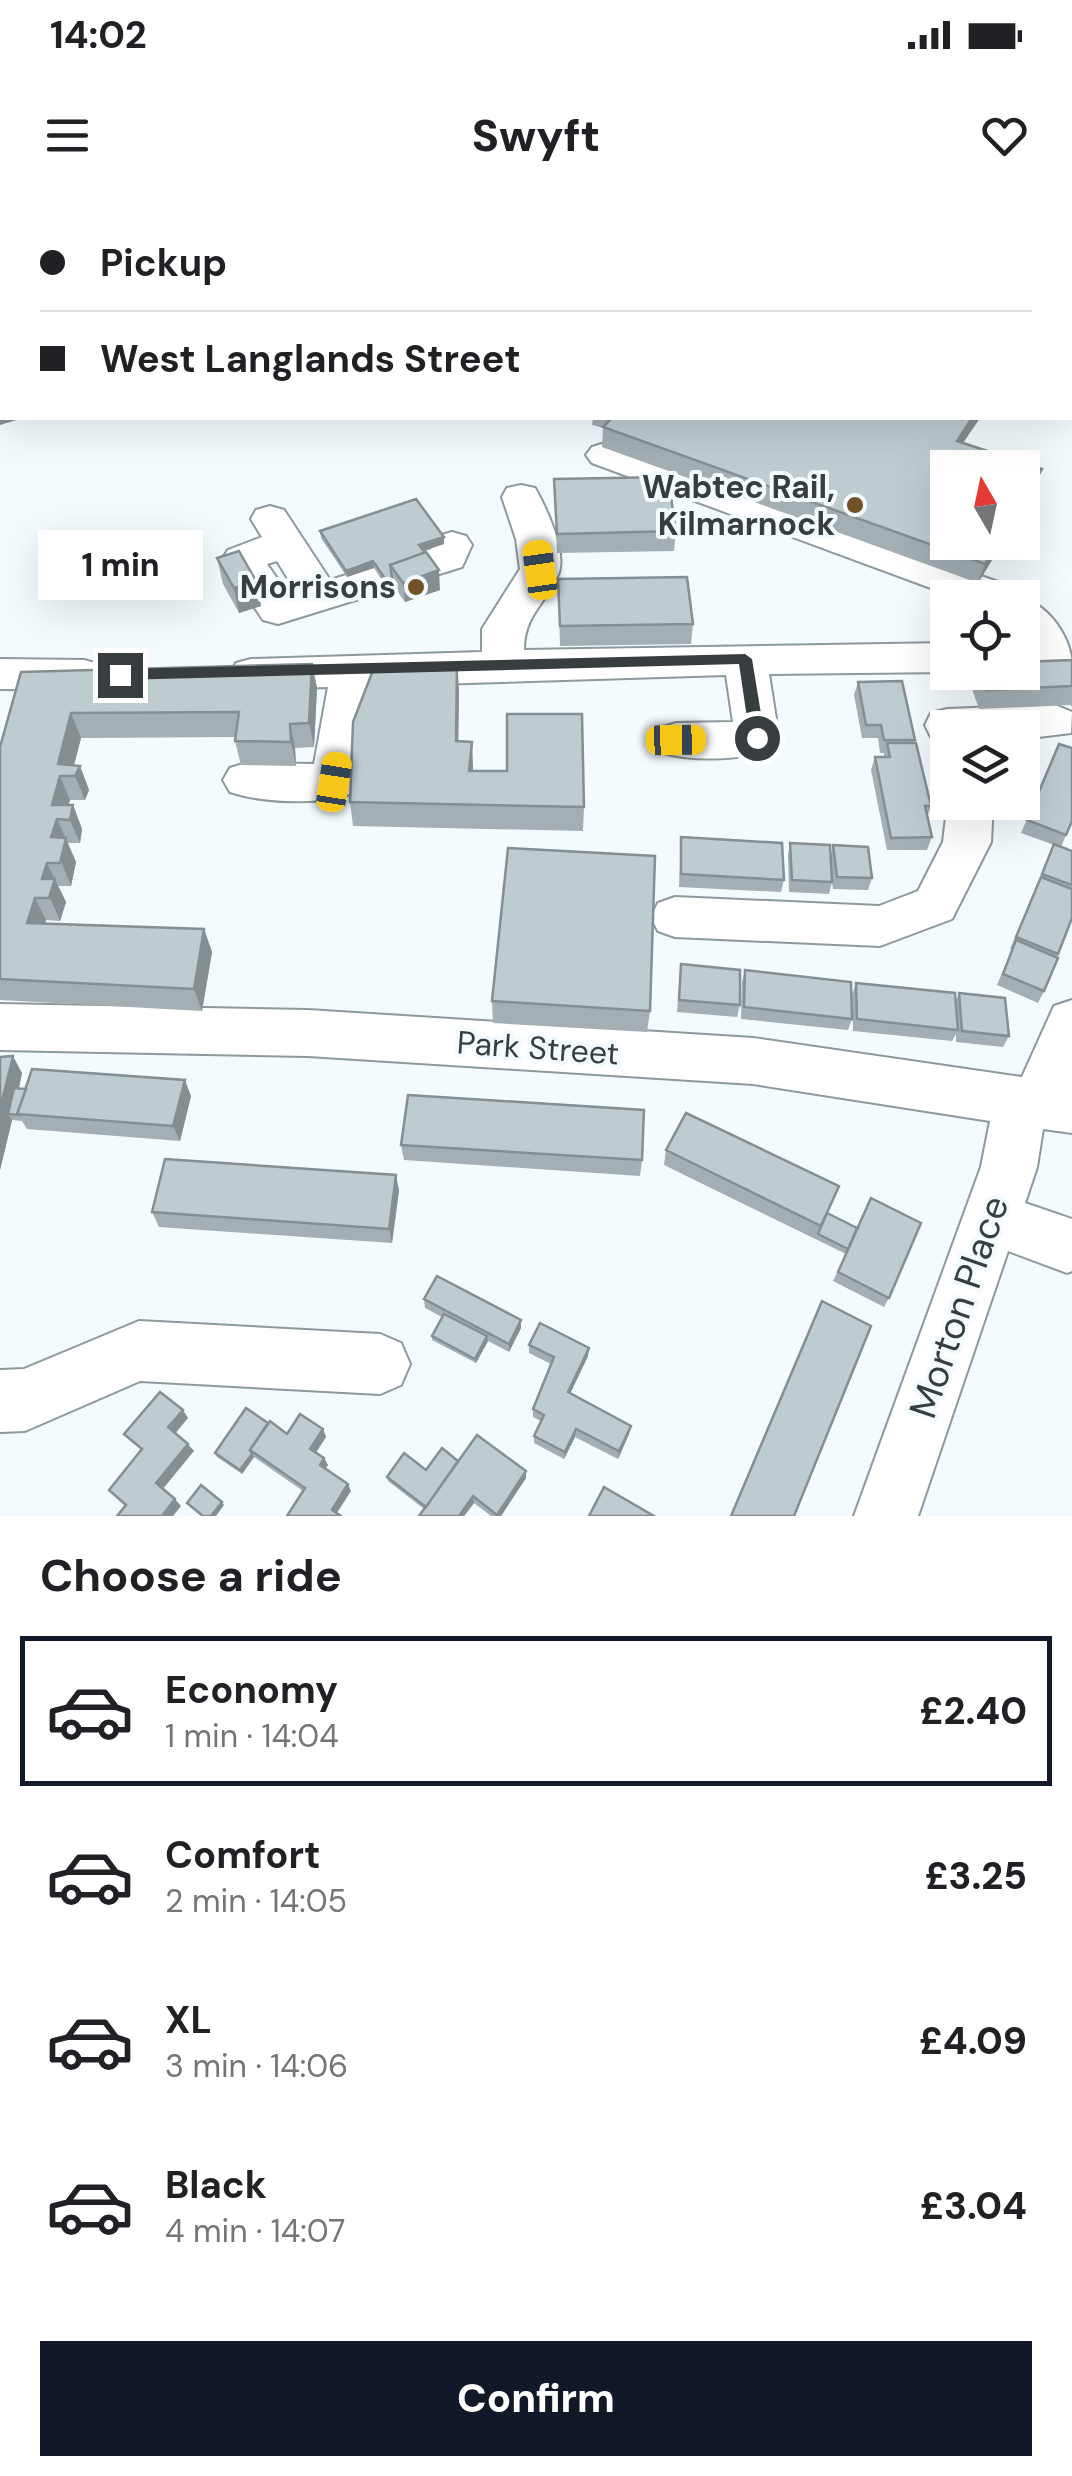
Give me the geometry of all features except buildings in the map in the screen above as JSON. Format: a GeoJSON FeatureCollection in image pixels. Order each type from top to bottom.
{"type":"FeatureCollection","features":[{"type":"Feature","properties":{"kind":"street"},"geometry":{"type":"LineString","coordinates":[[605,455],[951,580]]}},
{"type":"Feature","properties":{"kind":"street"},"geometry":{"type":"LineString","coordinates":[[503,665],[504,629],[540,570],[536,540],[521,497]]}},
{"type":"Feature","properties":{"kind":"street"},"geometry":{"type":"LineString","coordinates":[[278,531],[242,559],[278,610],[448,558],[452,545]]}},
{"type":"Feature","properties":{"kind":"street"},"geometry":{"type":"LineString","coordinates":[[216,675],[745,659],[930,658]]}},
{"type":"Feature","properties":{"kind":"street"},"geometry":{"type":"LineString","coordinates":[[676,740],[757,738],[745,659]]}},
{"type":"Feature","properties":{"kind":"street"},"geometry":{"type":"LineString","coordinates":[[246,780],[334,782],[352,671]]}},
{"type":"Feature","properties":{"kind":"street"},"geometry":{"type":"LineString","coordinates":[[2,681],[120,675]]}},
{"type":"Feature","properties":{"kind":"street"},"geometry":{"type":"LineString","coordinates":[[1040,722],[1056,721]]}},
{"type":"Feature","properties":{"kind":"street"},"geometry":{"type":"LineString","coordinates":[[675,917],[880,926],[935,905],[967,842],[969,820]]}},
{"type":"Feature","properties":{"kind":"street","name":"Morton Place"},"geometry":{"type":"LineString","coordinates":[[886,1516],[1008,1167],[1018,1117],[1053,1106],[1046,1089],[1072,1022]]}},
{"type":"Feature","properties":{"kind":"street","name":"Park Street"},"geometry":{"type":"LineString","coordinates":[[0,1027],[308,1033],[753,1061],[1053,1106]]}},
{"type":"Feature","properties":{"kind":"street"},"geometry":{"type":"LineString","coordinates":[[989,1217],[1067,1245]]}},
{"type":"Feature","properties":{"kind":"street"},"geometry":{"type":"LineString","coordinates":[[0,1401],[25,1400],[139,1351],[380,1364]]}},
{"type":"Feature","properties":{"kind":"place","name":"Wabtec Rail, Kilmarnock"},"geometry":{"type":"Point","coordinates":[855,505]}},
{"type":"Feature","properties":{"kind":"place","name":"Morrisons"},"geometry":{"type":"Point","coordinates":[416,587]}},
{"type":"Feature","properties":{"kind":"route"},"geometry":{"type":"LineString","coordinates":[[120,675],[745,659],[757,738]]}}]}
